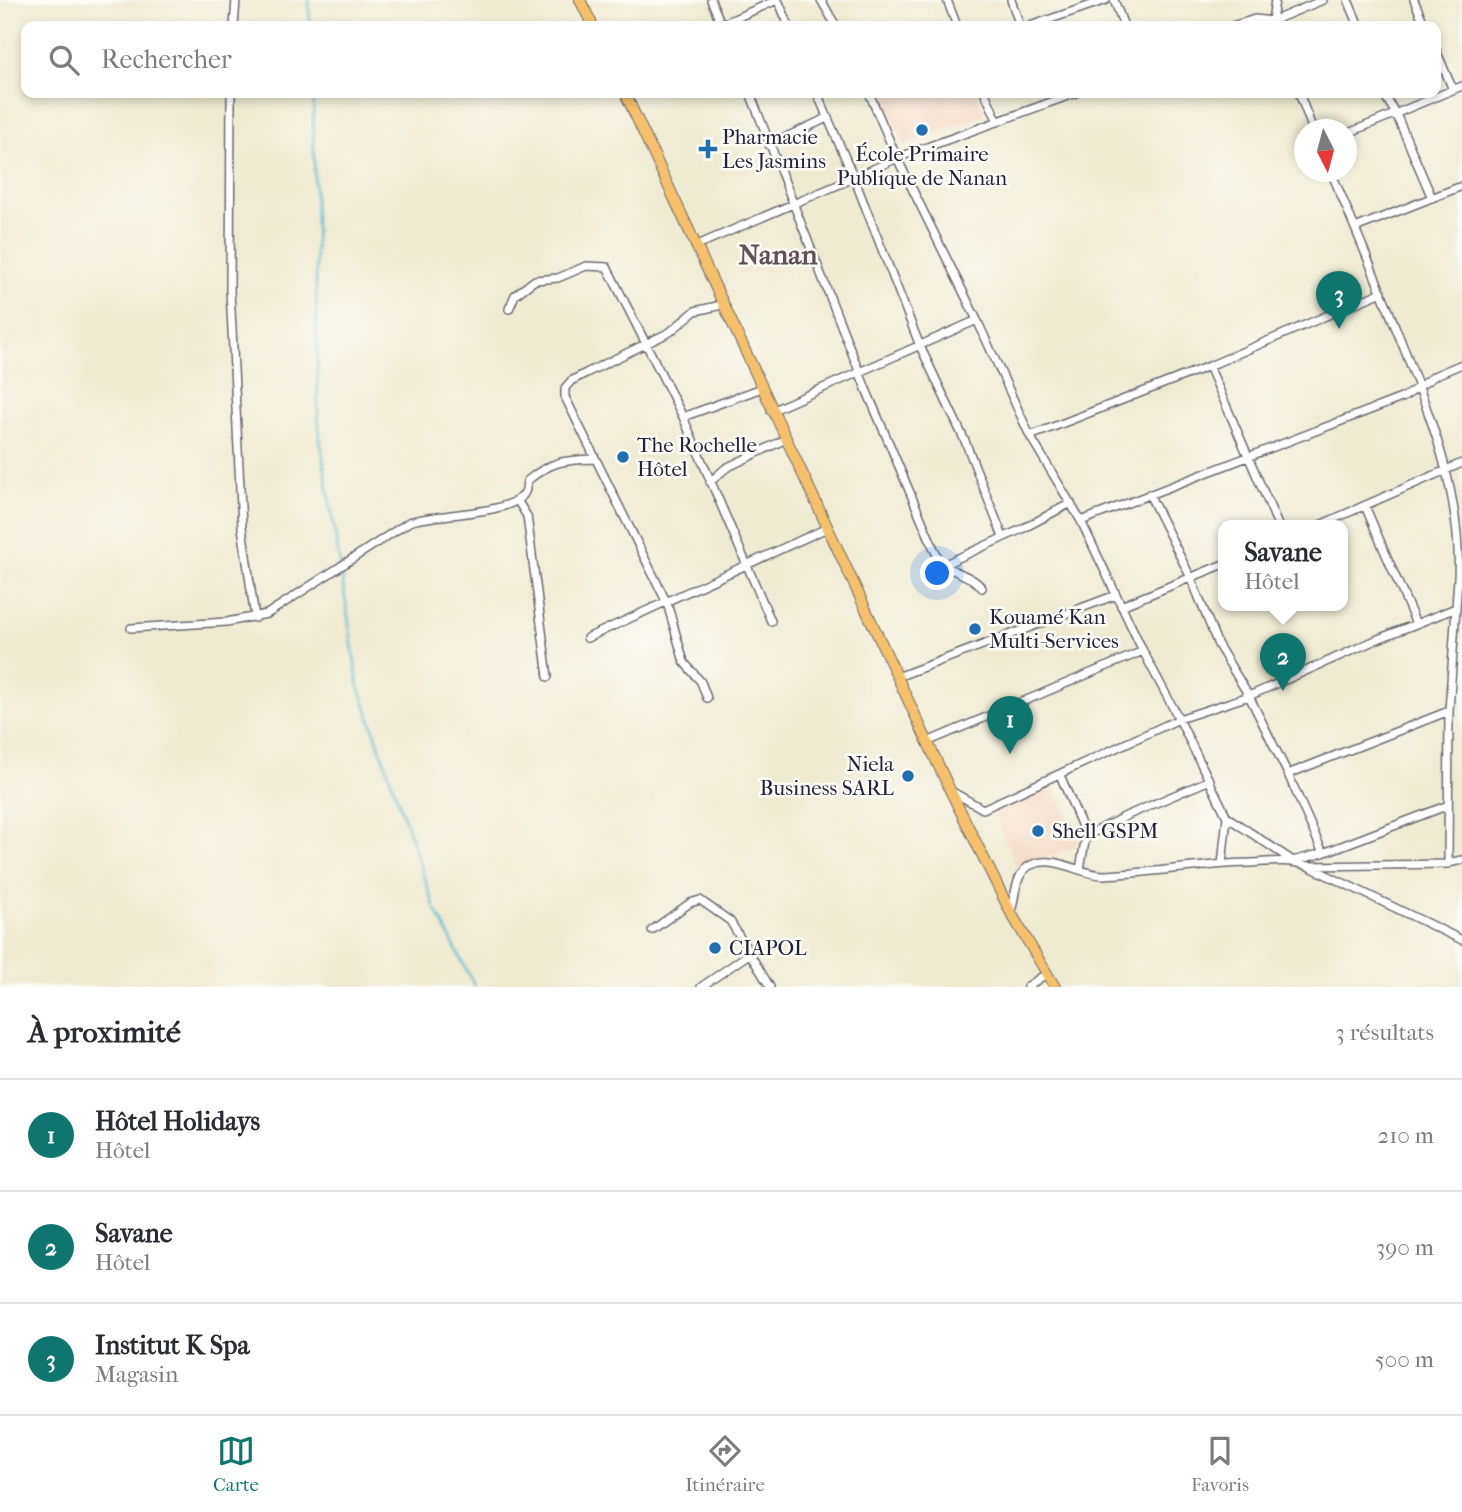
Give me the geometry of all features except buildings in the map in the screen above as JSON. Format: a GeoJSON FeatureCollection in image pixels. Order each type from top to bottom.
{"type":"FeatureCollection","features":[{"type":"Feature","properties":{"kind":"highway"},"geometry":{"type":"LineString","coordinates":[[580,0],[590,21]]}},
{"type":"Feature","properties":{"kind":"highway"},"geometry":{"type":"LineString","coordinates":[[627,98],[950,790],[1011,913],[1055,987]]}},
{"type":"Feature","properties":{"kind":"street"},"geometry":{"type":"LineString","coordinates":[[234,21],[236,0]]}},
{"type":"Feature","properties":{"kind":"street"},"geometry":{"type":"LineString","coordinates":[[711,0],[718,21]]}},
{"type":"Feature","properties":{"kind":"street"},"geometry":{"type":"LineString","coordinates":[[731,21],[777,0],[787,21]]}},
{"type":"Feature","properties":{"kind":"street"},"geometry":{"type":"LineString","coordinates":[[821,0],[833,21]]}},
{"type":"Feature","properties":{"kind":"street"},"geometry":{"type":"LineString","coordinates":[[947,0],[955,21]]}},
{"type":"Feature","properties":{"kind":"street"},"geometry":{"type":"LineString","coordinates":[[1011,0],[1018,21]]}},
{"type":"Feature","properties":{"kind":"street"},"geometry":{"type":"LineString","coordinates":[[1045,21],[1106,0]]}},
{"type":"Feature","properties":{"kind":"street"},"geometry":{"type":"LineString","coordinates":[[1114,0],[1122,21]]}},
{"type":"Feature","properties":{"kind":"street"},"geometry":{"type":"LineString","coordinates":[[1273,21],[1275,0]]}},
{"type":"Feature","properties":{"kind":"street"},"geometry":{"type":"LineString","coordinates":[[1279,21],[1324,0]]}},
{"type":"Feature","properties":{"kind":"street"},"geometry":{"type":"LineString","coordinates":[[1348,0],[1357,21]]}},
{"type":"Feature","properties":{"kind":"street"},"geometry":{"type":"LineString","coordinates":[[1414,0],[1423,21]]}},
{"type":"Feature","properties":{"kind":"street"},"geometry":{"type":"LineString","coordinates":[[1441,62],[1453,90]]}},
{"type":"Feature","properties":{"kind":"street"},"geometry":{"type":"LineString","coordinates":[[1441,95],[1462,86]]}},
{"type":"Feature","properties":{"kind":"street"},"geometry":{"type":"LineString","coordinates":[[231,98],[230,290],[242,527],[247,580],[255,618]]}},
{"type":"Feature","properties":{"kind":"street"},"geometry":{"type":"LineString","coordinates":[[752,98],[892,453],[943,565],[976,580],[982,588]]}},
{"type":"Feature","properties":{"kind":"street"},"geometry":{"type":"LineString","coordinates":[[819,98],[854,178],[920,346],[965,442],[1003,537]]}},
{"type":"Feature","properties":{"kind":"street"},"geometry":{"type":"LineString","coordinates":[[871,98],[897,158],[977,320],[1030,436],[1081,521],[1227,817],[1222,864]]}},
{"type":"Feature","properties":{"kind":"street"},"geometry":{"type":"LineString","coordinates":[[987,98],[998,122]]}},
{"type":"Feature","properties":{"kind":"street"},"geometry":{"type":"LineString","coordinates":[[695,246],[897,158],[1063,98]]}},
{"type":"Feature","properties":{"kind":"street"},"geometry":{"type":"LineString","coordinates":[[1301,98],[1309,119]]}},
{"type":"Feature","properties":{"kind":"street"},"geometry":{"type":"LineString","coordinates":[[1386,98],[1396,114],[1432,198]]}},
{"type":"Feature","properties":{"kind":"street"},"geometry":{"type":"LineString","coordinates":[[1357,130],[1434,98]]}},
{"type":"Feature","properties":{"kind":"street"},"geometry":{"type":"LineString","coordinates":[[769,145],[827,118]]}},
{"type":"Feature","properties":{"kind":"street"},"geometry":{"type":"LineString","coordinates":[[1335,182],[1458,488],[1462,536],[1449,711],[1446,806],[1448,863]]}},
{"type":"Feature","properties":{"kind":"street"},"geometry":{"type":"LineString","coordinates":[[1356,228],[1462,186]]}},
{"type":"Feature","properties":{"kind":"street"},"geometry":{"type":"LineString","coordinates":[[509,309],[515,295],[535,279],[558,278],[586,265],[607,267],[683,417],[771,621]]}},
{"type":"Feature","properties":{"kind":"street"},"geometry":{"type":"LineString","coordinates":[[1030,436],[1209,366],[1381,292]]}},
{"type":"Feature","properties":{"kind":"street"},"geometry":{"type":"LineString","coordinates":[[707,698],[701,682],[684,662],[667,603],[594,459],[565,397],[565,388],[571,381],[670,332],[695,311],[722,305]]}},
{"type":"Feature","properties":{"kind":"street"},"geometry":{"type":"LineString","coordinates":[[771,411],[977,320]]}},
{"type":"Feature","properties":{"kind":"street"},"geometry":{"type":"LineString","coordinates":[[1081,521],[1404,397],[1436,374],[1462,363]]}},
{"type":"Feature","properties":{"kind":"street"},"geometry":{"type":"LineString","coordinates":[[1209,366],[1276,520]]}},
{"type":"Feature","properties":{"kind":"street"},"geometry":{"type":"LineString","coordinates":[[683,417],[762,388]]}},
{"type":"Feature","properties":{"kind":"street"},"geometry":{"type":"LineString","coordinates":[[710,482],[726,468],[786,439]]}},
{"type":"Feature","properties":{"kind":"street"},"geometry":{"type":"LineString","coordinates":[[131,628],[255,618],[274,611],[409,522],[435,515],[503,508],[525,493],[527,481],[543,468],[563,460],[594,459]]}},
{"type":"Feature","properties":{"kind":"street"},"geometry":{"type":"LineString","coordinates":[[1332,520],[1462,463]]}},
{"type":"Feature","properties":{"kind":"street"},"geometry":{"type":"LineString","coordinates":[[1149,494],[1191,578],[1218,645],[1249,696],[1323,852]]}},
{"type":"Feature","properties":{"kind":"street"},"geometry":{"type":"LineString","coordinates":[[517,500],[527,516],[548,677]]}},
{"type":"Feature","properties":{"kind":"street"},"geometry":{"type":"LineString","coordinates":[[943,565],[1071,503]]}},
{"type":"Feature","properties":{"kind":"street"},"geometry":{"type":"LineString","coordinates":[[1365,506],[1416,624]]}},
{"type":"Feature","properties":{"kind":"street"},"geometry":{"type":"LineString","coordinates":[[587,638],[827,528]]}},
{"type":"Feature","properties":{"kind":"street"},"geometry":{"type":"LineString","coordinates":[[1121,606],[1218,566]]}},
{"type":"Feature","properties":{"kind":"street"},"geometry":{"type":"LineString","coordinates":[[897,677],[1116,595]]}},
{"type":"Feature","properties":{"kind":"street"},"geometry":{"type":"LineString","coordinates":[[950,790],[982,809],[1179,719],[1249,696],[1456,608]]}},
{"type":"Feature","properties":{"kind":"street"},"geometry":{"type":"LineString","coordinates":[[927,742],[1143,651]]}},
{"type":"Feature","properties":{"kind":"street"},"geometry":{"type":"LineString","coordinates":[[1288,774],[1449,711]]}},
{"type":"Feature","properties":{"kind":"street"},"geometry":{"type":"LineString","coordinates":[[1060,775],[1086,836],[1080,869]]}},
{"type":"Feature","properties":{"kind":"street"},"geometry":{"type":"LineString","coordinates":[[1086,836],[1210,780]]}},
{"type":"Feature","properties":{"kind":"street"},"geometry":{"type":"LineString","coordinates":[[1011,913],[1019,875],[1024,868],[1032,864],[1052,862],[1101,875],[1222,864],[1293,861],[1446,806]]}},
{"type":"Feature","properties":{"kind":"street"},"geometry":{"type":"LineString","coordinates":[[1227,817],[1293,861],[1462,940]]}},
{"type":"Feature","properties":{"kind":"street"},"geometry":{"type":"LineString","coordinates":[[1308,866],[1448,863],[1462,860]]}},
{"type":"Feature","properties":{"kind":"street"},"geometry":{"type":"LineString","coordinates":[[652,930],[690,903],[700,900],[730,921],[770,987]]}},
{"type":"Feature","properties":{"kind":"street"},"geometry":{"type":"LineString","coordinates":[[701,987],[749,954]]}},
{"type":"Feature","properties":{"kind":"street"},"geometry":{"type":"LineString","coordinates":[[1027,987],[1046,974]]}},
{"type":"Feature","properties":{"kind":"shaded area","name":"École Primaire Publique de Nanan"},"geometry":{"type":"Polygon","coordinates":[[[882,98],[977,98],[985,114],[906,146],[882,98]]]}},
{"type":"Feature","properties":{"kind":"shaded area"},"geometry":{"type":"Polygon","coordinates":[[[1055,787],[1079,844],[1018,871],[994,813],[1055,787]]]}},
{"type":"Feature","properties":{"kind":"waterway"},"geometry":{"type":"LineString","coordinates":[[309,0],[310,21]]}},
{"type":"Feature","properties":{"kind":"waterway"},"geometry":{"type":"LineString","coordinates":[[313,98],[318,415],[340,565]]}},
{"type":"Feature","properties":{"kind":"waterway"},"geometry":{"type":"LineString","coordinates":[[341,571],[358,683],[434,906],[475,987]]}},
{"type":"Feature","properties":{"kind":"place","name":"École Primaire Publique de Nanan"},"geometry":{"type":"Point","coordinates":[922,130]}},
{"type":"Feature","properties":{"kind":"place","name":"Pharmacie Les Jasmins"},"geometry":{"type":"Point","coordinates":[708,149]}},
{"type":"Feature","properties":{"kind":"place","name":"Institut K Spa"},"geometry":{"type":"Point","coordinates":[1339,329]}},
{"type":"Feature","properties":{"kind":"place","name":"The Rochelle Hôtel"},"geometry":{"type":"Point","coordinates":[623,457]}},
{"type":"Feature","properties":{"kind":"place","name":"Kouamé Kan Multi-Services"},"geometry":{"type":"Point","coordinates":[975,629]}},
{"type":"Feature","properties":{"kind":"place","name":"Savane"},"geometry":{"type":"Point","coordinates":[1283,691]}},
{"type":"Feature","properties":{"kind":"place","name":"Hôtel Holidays"},"geometry":{"type":"Point","coordinates":[1010,754]}},
{"type":"Feature","properties":{"kind":"place","name":"Niela Business SARL"},"geometry":{"type":"Point","coordinates":[908,776]}},
{"type":"Feature","properties":{"kind":"place","name":"Shell GSPM"},"geometry":{"type":"Point","coordinates":[1038,831]}},
{"type":"Feature","properties":{"kind":"place","name":"CIAPOL"},"geometry":{"type":"Point","coordinates":[715,948]}},
{"type":"Feature","properties":{"kind":"district","name":"Nanan"},"geometry":{"type":"Point","coordinates":[778,254]}}]}
